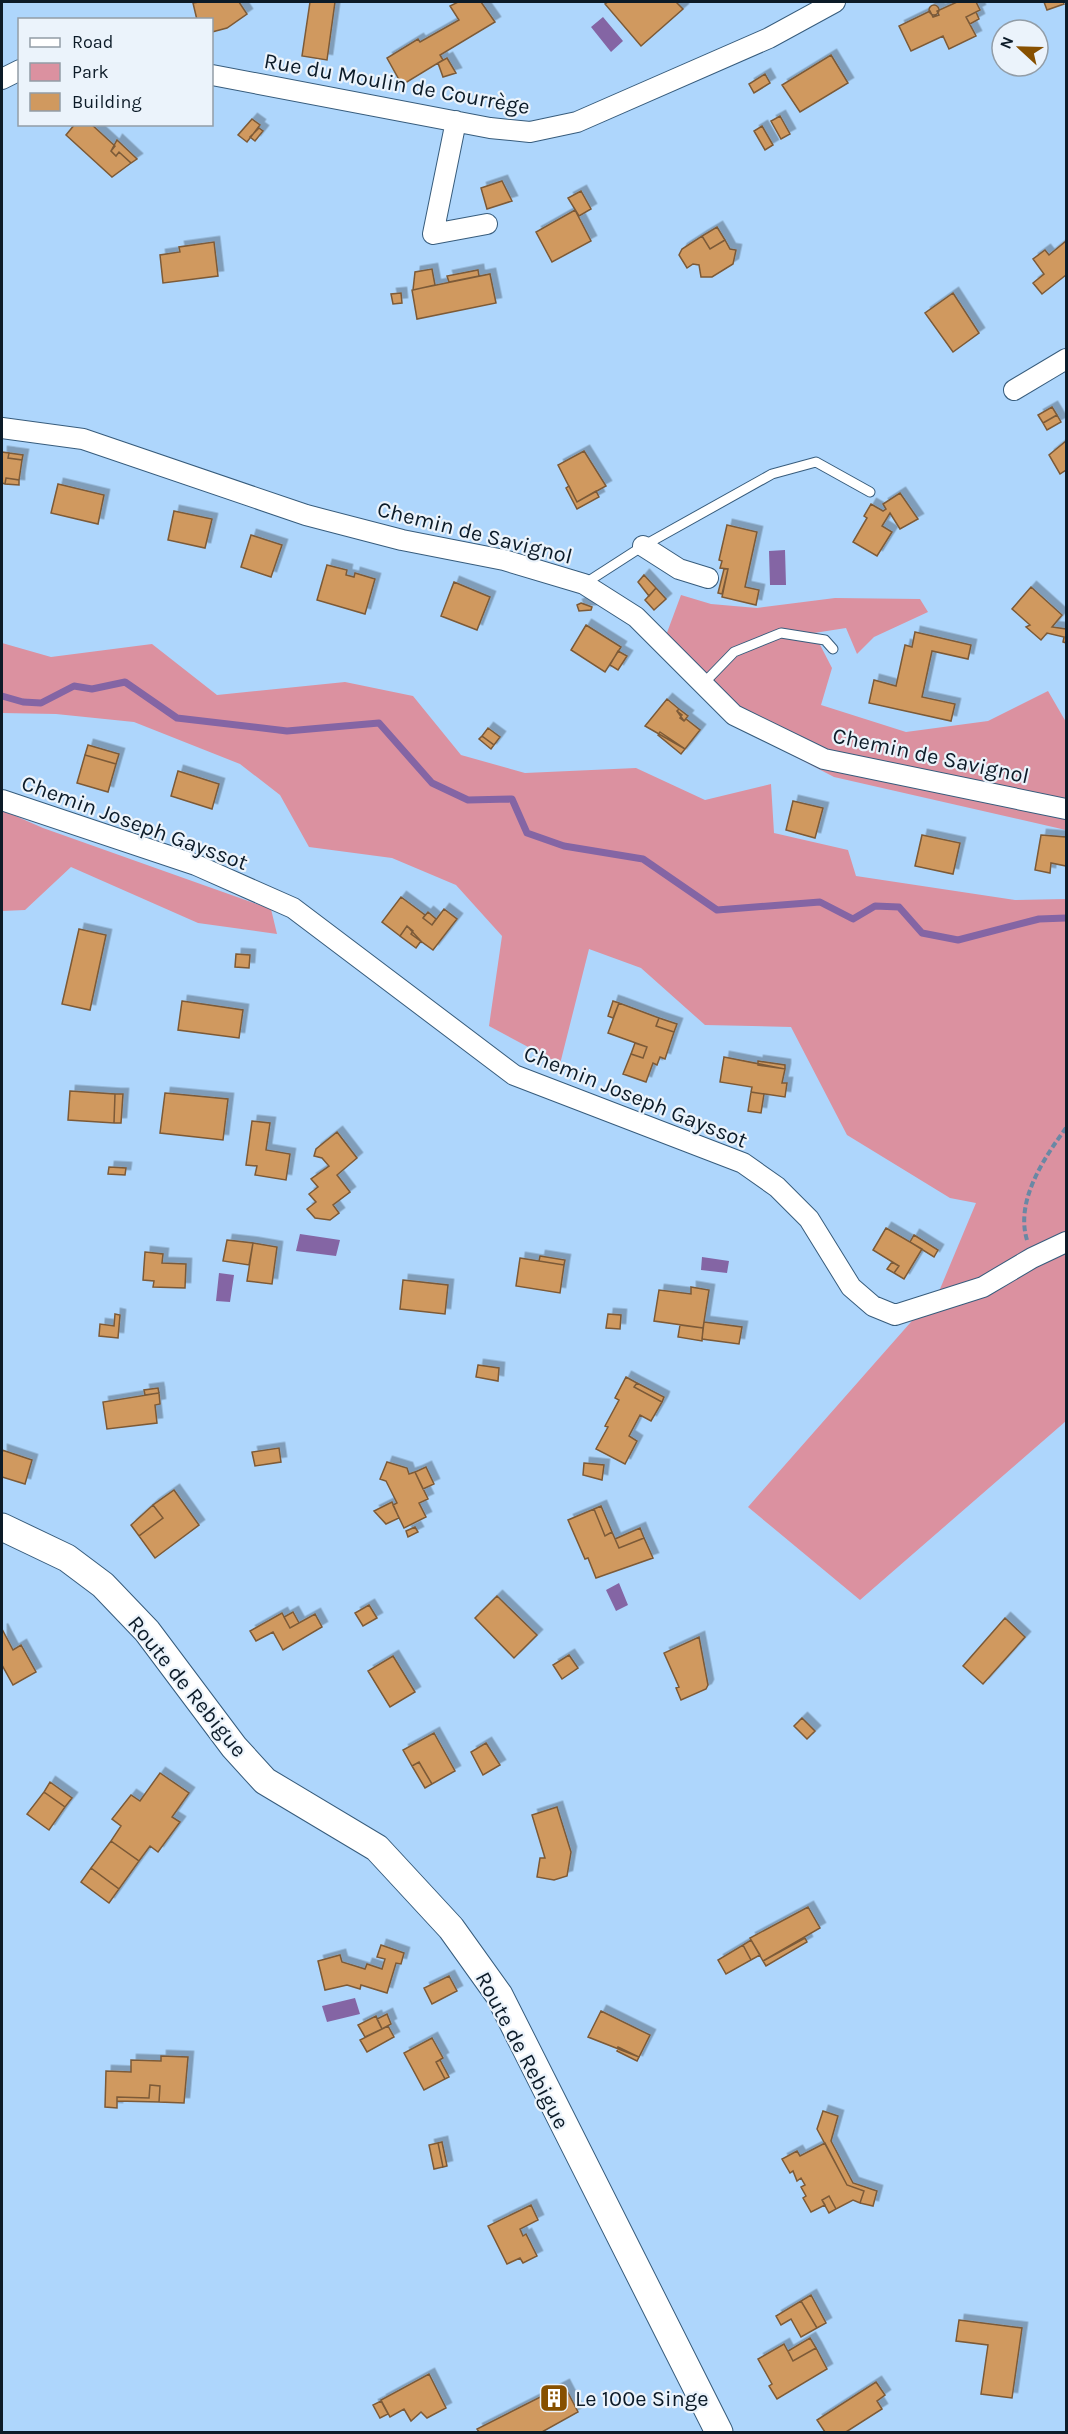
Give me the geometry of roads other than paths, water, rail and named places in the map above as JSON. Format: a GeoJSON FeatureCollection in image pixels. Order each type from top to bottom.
{"type":"FeatureCollection","features":[{"type":"Feature","properties":{"kind":"street","name":"Rue du Moulin de Courrège"},"geometry":{"type":"LineString","coordinates":[[213,75],[456,121],[530,132],[577,122],[769,38],[835,2]]}},
{"type":"Feature","properties":{"kind":"street"},"geometry":{"type":"LineString","coordinates":[[2,79],[18,71]]}},
{"type":"Feature","properties":{"kind":"street"},"geometry":{"type":"LineString","coordinates":[[456,121],[433,234],[487,224]]}},
{"type":"Feature","properties":{"kind":"street"},"geometry":{"type":"LineString","coordinates":[[1014,390],[1066,359]]}},
{"type":"Feature","properties":{"kind":"street","name":"Chemin de Savignol"},"geometry":{"type":"LineString","coordinates":[[2,428],[83,439],[306,515],[402,540],[504,560],[584,584],[636,617],[734,715],[824,759],[1066,809]]}},
{"type":"Feature","properties":{"kind":"street"},"geometry":{"type":"LineString","coordinates":[[643,546],[679,569],[708,578]]}},
{"type":"Feature","properties":{"kind":"street","name":"Chemin Joseph Gayssot"},"geometry":{"type":"LineString","coordinates":[[2,800],[196,865],[293,908],[514,1075],[743,1163],[777,1186],[809,1219],[851,1287],[873,1306],[895,1315],[983,1287],[1032,1258],[1066,1242]]}},
{"type":"Feature","properties":{"kind":"street","name":"Route de Rebigue"},"geometry":{"type":"LineString","coordinates":[[2,1527],[67,1558],[103,1585],[147,1631],[234,1747],[265,1782],[376,1848],[451,1928],[499,1995],[719,2433]]}},
{"type":"Feature","properties":{"kind":"lane"},"geometry":{"type":"LineString","coordinates":[[584,584],[643,546],[772,474],[816,462],[870,492]]}},
{"type":"Feature","properties":{"kind":"lane"},"geometry":{"type":"LineString","coordinates":[[703,684],[734,652],[781,633],[825,640],[833,649]]}},
{"type":"Feature","properties":{"kind":"waterway"},"geometry":{"type":"LineString","coordinates":[[2,696],[23,702],[41,703],[74,686],[92,689],[125,682],[177,718],[287,731],[379,723],[432,783],[468,800],[512,799],[527,833],[564,846],[643,859],[717,910],[820,902],[853,919],[875,906],[899,907],[922,933],[958,940],[1039,919],[1066,918]]}},
{"type":"Feature","properties":{"kind":"place","name":"Le 100e Singe"},"geometry":{"type":"Point","coordinates":[554,2398]}}]}
